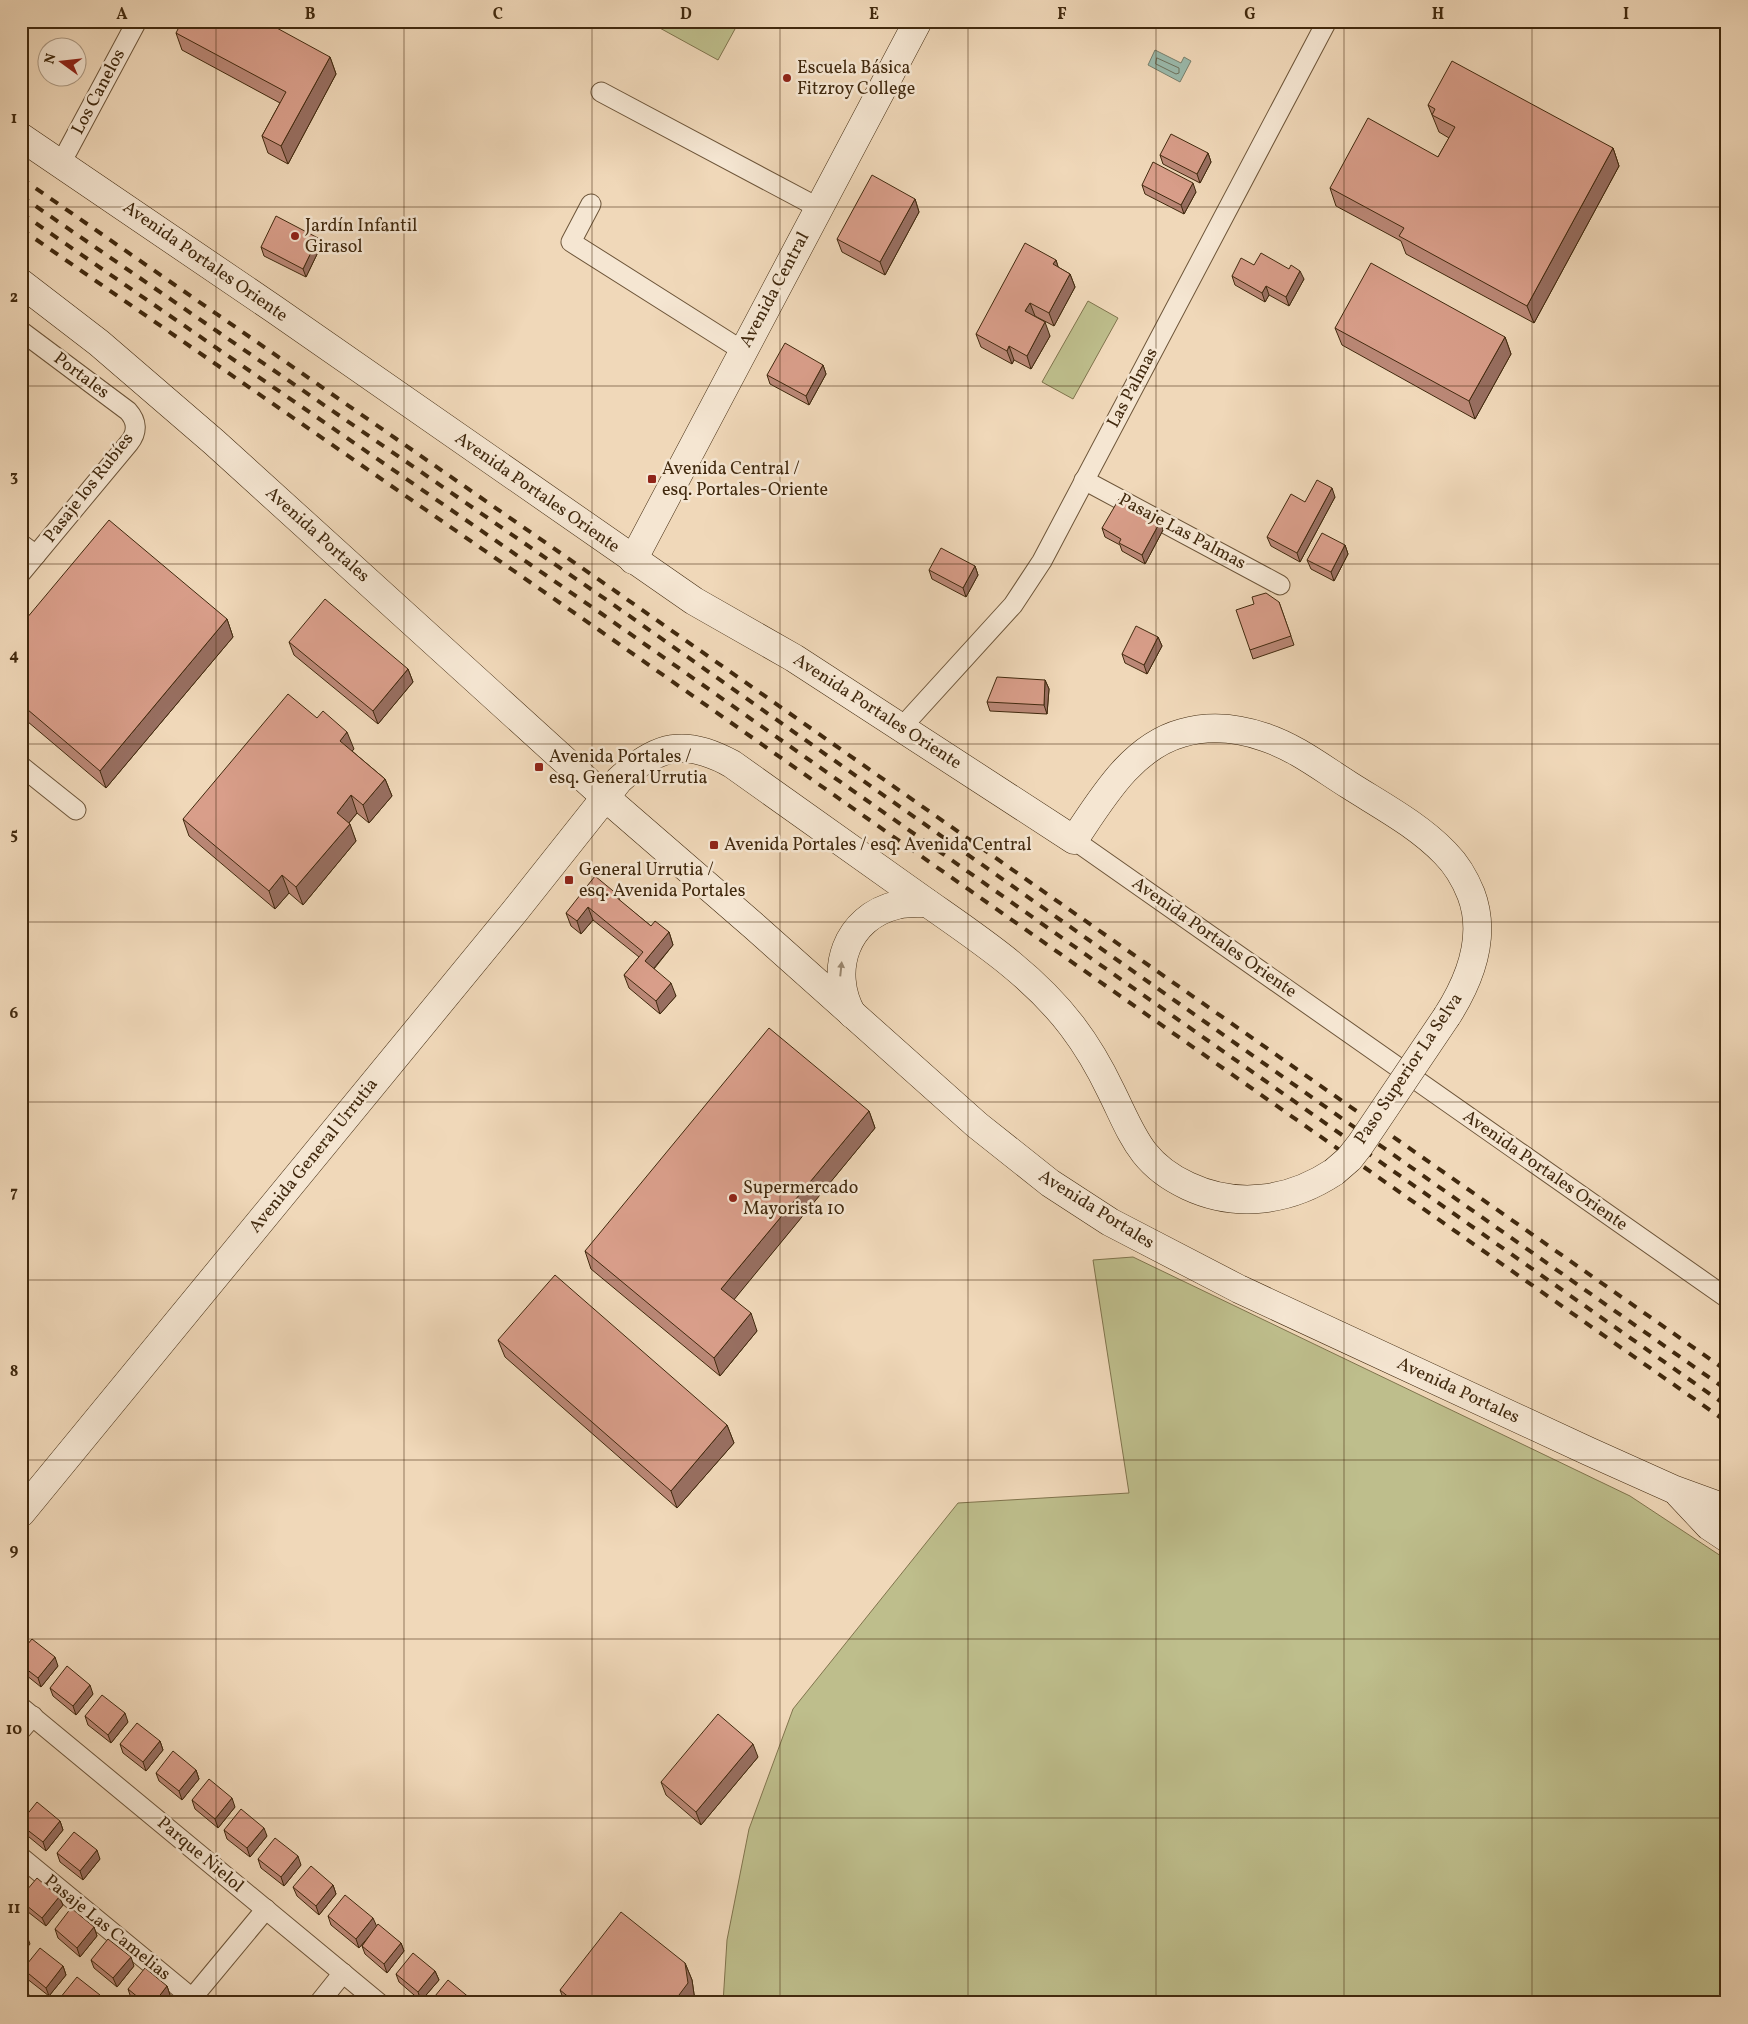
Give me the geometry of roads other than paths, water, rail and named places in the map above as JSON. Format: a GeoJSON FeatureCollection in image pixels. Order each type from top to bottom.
{"type":"FeatureCollection","features":[{"type":"Feature","properties":{"kind":"street","name":"Los Canelos"},"geometry":{"type":"LineString","coordinates":[[61,163],[137,21]]}},
{"type":"Feature","properties":{"kind":"street","name":"Avenida Central"},"geometry":{"type":"LineString","coordinates":[[632,560],[918,21]]}},
{"type":"Feature","properties":{"kind":"street","name":"Las Palmas"},"geometry":{"type":"LineString","coordinates":[[901,728],[1013,605],[1042,561],[1327,21]]}},
{"type":"Feature","properties":{"kind":"street"},"geometry":{"type":"LineString","coordinates":[[601,92],[819,208]]}},
{"type":"Feature","properties":{"kind":"street","name":"Avenida Portales Oriente"},"geometry":{"type":"LineString","coordinates":[[21,137],[632,560],[694,601],[794,658],[1074,840],[1727,1298]]}},
{"type":"Feature","properties":{"kind":"street"},"geometry":{"type":"LineString","coordinates":[[591,204],[571,242],[743,351]]}},
{"type":"Feature","properties":{"kind":"street","name":"Avenida Portales"},"geometry":{"type":"LineString","coordinates":[[21,283],[114,356],[214,442],[605,797],[1023,1163],[1110,1222],[1239,1289],[1674,1490],[1719,1506],[1727,1511]]}},
{"type":"Feature","properties":{"kind":"street","name":"Portales"},"geometry":{"type":"LineString","coordinates":[[21,332],[128,411],[136,426]]}},
{"type":"Feature","properties":{"kind":"street","name":"Pasaje los Rubíes"},"geometry":{"type":"LineString","coordinates":[[21,573],[133,438],[136,426]]}},
{"type":"Feature","properties":{"kind":"street","name":"Pasaje Las Palmas"},"geometry":{"type":"LineString","coordinates":[[1084,480],[1280,585]]}},
{"type":"Feature","properties":{"kind":"street"},"geometry":{"type":"LineString","coordinates":[[21,544],[36,555]]}},
{"type":"Feature","properties":{"kind":"street","name":"Paso Superior La Selva"},"geometry":{"type":"LineString","coordinates":[[927,903],[1009,961],[1050,1000],[1072,1025],[1099,1067],[1139,1148],[1153,1163],[1170,1176],[1208,1194],[1250,1200],[1266,1199],[1299,1191],[1317,1183],[1334,1172],[1349,1159],[1360,1145],[1447,1016],[1468,976],[1476,944],[1476,911],[1464,879],[1445,853],[1410,824],[1283,744],[1248,732],[1216,729],[1181,733],[1146,751],[1118,779],[1074,840]]}},
{"type":"Feature","properties":{"kind":"street"},"geometry":{"type":"LineString","coordinates":[[605,797],[619,780],[647,757],[658,752],[672,749],[702,751],[718,756],[732,764],[927,903]]}},
{"type":"Feature","properties":{"kind":"street"},"geometry":{"type":"LineString","coordinates":[[21,766],[76,810]]}},
{"type":"Feature","properties":{"kind":"street","name":"Avenida General Urrutia"},"geometry":{"type":"LineString","coordinates":[[21,1513],[515,912],[605,797]]}},
{"type":"Feature","properties":{"kind":"street"},"geometry":{"type":"LineString","coordinates":[[853,1016],[842,990],[840,977],[841,963],[849,940],[868,920],[881,911],[896,905],[912,902],[927,903]]}},
{"type":"Feature","properties":{"kind":"street","name":"Avenida Portales"},"geometry":{"type":"LineString","coordinates":[[1674,1490],[1710,1526],[1727,1538]]}},
{"type":"Feature","properties":{"kind":"street","name":"Parque Ńielol"},"geometry":{"type":"LineString","coordinates":[[25,1718],[266,1909],[379,2003]]}},
{"type":"Feature","properties":{"kind":"street","name":"Pasaje Las Camelias"},"geometry":{"type":"LineString","coordinates":[[21,1858],[190,2000]]}},
{"type":"Feature","properties":{"kind":"street"},"geometry":{"type":"LineString","coordinates":[[190,2000],[266,1909]]}},
{"type":"Feature","properties":{"kind":"street"},"geometry":{"type":"LineString","coordinates":[[319,2003],[343,1973]]}},
{"type":"Feature","properties":{"kind":"water"},"geometry":{"type":"Polygon","coordinates":[[[1155,50],[1181,63],[1184,57],[1191,61],[1180,82],[1148,65],[1155,50]]]}},
{"type":"Feature","properties":{"kind":"railway"},"geometry":{"type":"LineString","coordinates":[[21,178],[618,593],[1727,1371]]}},
{"type":"Feature","properties":{"kind":"railway"},"geometry":{"type":"LineString","coordinates":[[21,196],[611,603],[1727,1390]]}},
{"type":"Feature","properties":{"kind":"railway"},"geometry":{"type":"LineString","coordinates":[[21,213],[602,614],[1727,1406]]}},
{"type":"Feature","properties":{"kind":"railway"},"geometry":{"type":"LineString","coordinates":[[21,229],[599,630],[1727,1422]]}},
{"type":"Feature","properties":{"kind":"place","name":"Escuela Básica Fitzroy College"},"geometry":{"type":"Point","coordinates":[787,78]}},
{"type":"Feature","properties":{"kind":"place","name":"Jardín Infantil Girasol"},"geometry":{"type":"Point","coordinates":[295,236]}},
{"type":"Feature","properties":{"kind":"place","name":"Avenida Central / esq. Portales-Oriente"},"geometry":{"type":"Point","coordinates":[652,479]}},
{"type":"Feature","properties":{"kind":"place","name":"Avenida Portales / esq. General Urrutia"},"geometry":{"type":"Point","coordinates":[539,767]}},
{"type":"Feature","properties":{"kind":"place","name":"Avenida Portales / esq. Avenida Central"},"geometry":{"type":"Point","coordinates":[714,845]}},
{"type":"Feature","properties":{"kind":"place","name":"General Urrutia / esq. Avenida Portales"},"geometry":{"type":"Point","coordinates":[569,880]}},
{"type":"Feature","properties":{"kind":"place","name":"Supermercado Mayorista 10"},"geometry":{"type":"Point","coordinates":[733,1198]}}]}
